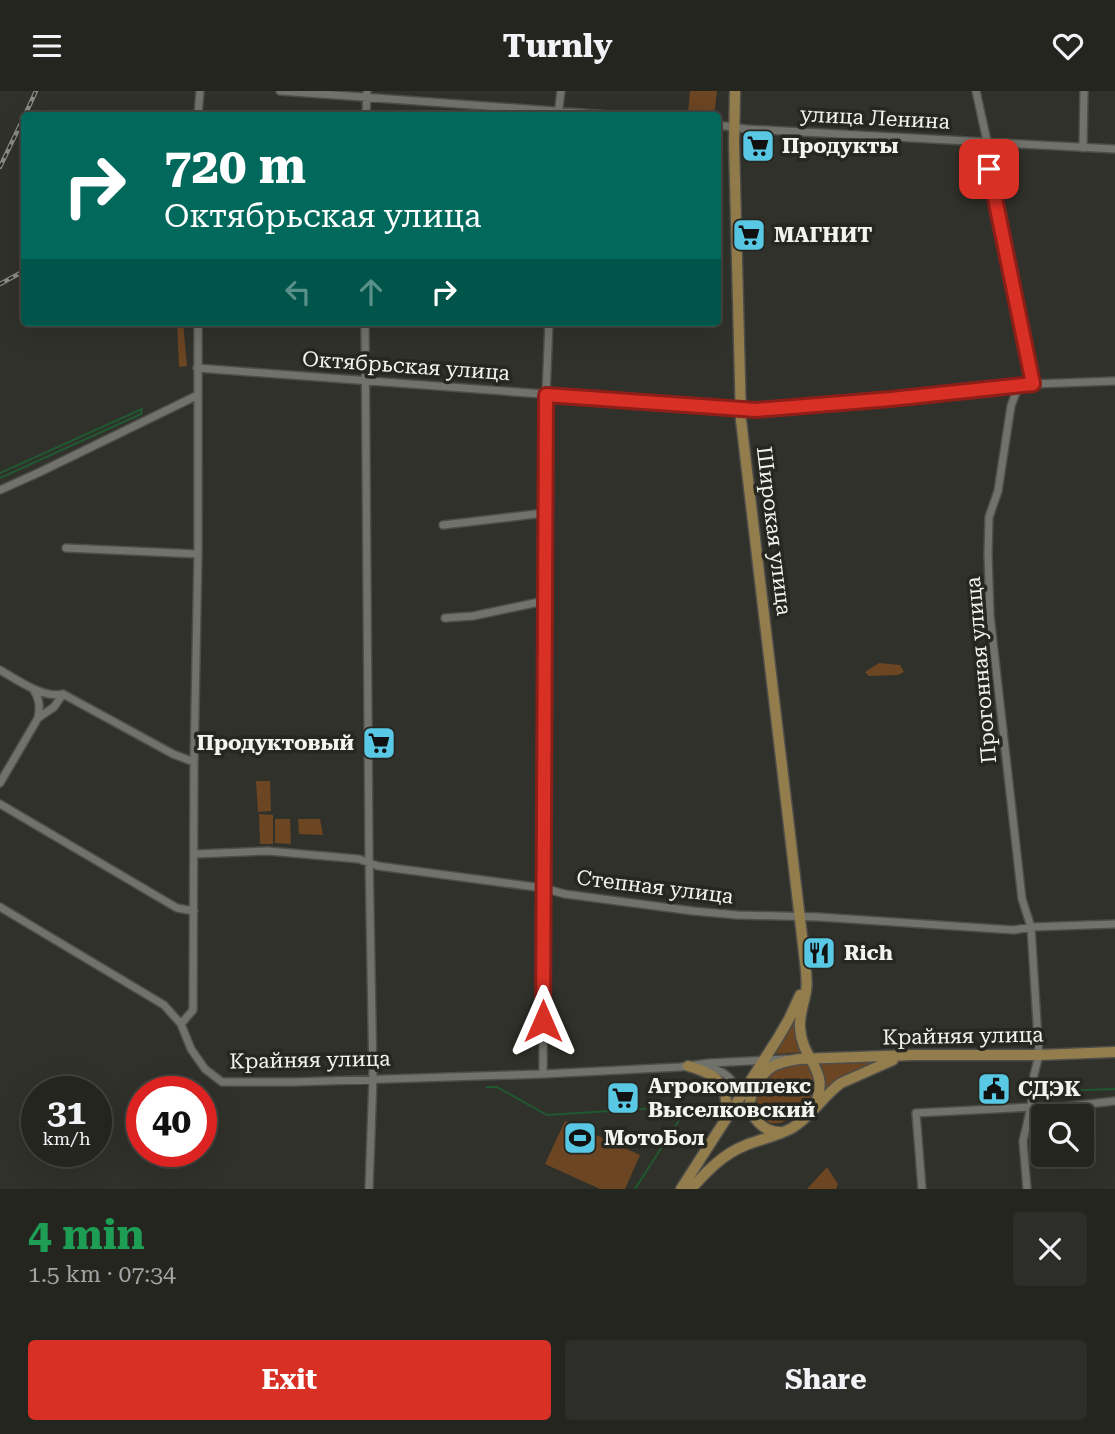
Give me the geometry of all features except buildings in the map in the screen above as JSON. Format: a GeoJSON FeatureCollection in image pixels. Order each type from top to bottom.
{"type":"FeatureCollection","features":[{"type":"Feature","properties":{"kind":"main road","name":"Широкая улица"},"geometry":{"type":"LineString","coordinates":[[735,91],[733,127],[740,408],[805,974]]}},
{"type":"Feature","properties":{"kind":"main road"},"geometry":{"type":"LineString","coordinates":[[805,974],[807,987],[800,1030],[818,1072],[820,1086],[813,1109]]}},
{"type":"Feature","properties":{"kind":"main road"},"geometry":{"type":"LineString","coordinates":[[681,1189],[794,1010],[805,974]]}},
{"type":"Feature","properties":{"kind":"main road"},"geometry":{"type":"LineString","coordinates":[[803,1041],[814,1052],[838,1059]]}},
{"type":"Feature","properties":{"kind":"main road","name":"Крайняя улица"},"geometry":{"type":"LineString","coordinates":[[811,1059],[1115,1052]]}},
{"type":"Feature","properties":{"kind":"main road"},"geometry":{"type":"LineString","coordinates":[[691,1189],[713,1164],[731,1152],[796,1126],[834,1088],[847,1080],[888,1061],[913,1055]]}},
{"type":"Feature","properties":{"kind":"main road"},"geometry":{"type":"LineString","coordinates":[[754,1089],[763,1073],[774,1065],[811,1059]]}},
{"type":"Feature","properties":{"kind":"main road"},"geometry":{"type":"LineString","coordinates":[[688,1066],[709,1073],[722,1086],[726,1101],[721,1126]]}},
{"type":"Feature","properties":{"kind":"main road"},"geometry":{"type":"LineString","coordinates":[[756,1072],[750,1105],[755,1119],[766,1129],[784,1132]]}},
{"type":"Feature","properties":{"kind":"street"},"geometry":{"type":"LineString","coordinates":[[198,112],[200,91]]}},
{"type":"Feature","properties":{"kind":"street"},"geometry":{"type":"LineString","coordinates":[[280,91],[367,94],[540,112]]}},
{"type":"Feature","properties":{"kind":"street"},"geometry":{"type":"LineString","coordinates":[[559,112],[561,91]]}},
{"type":"Feature","properties":{"kind":"street"},"geometry":{"type":"LineString","coordinates":[[976,91],[987,141],[984,145],[1033,384]]}},
{"type":"Feature","properties":{"kind":"street"},"geometry":{"type":"LineString","coordinates":[[1083,148],[1084,91]]}},
{"type":"Feature","properties":{"kind":"street"},"geometry":{"type":"LineString","coordinates":[[366,112],[367,94]]}},
{"type":"Feature","properties":{"kind":"street","name":"улица Ленина"},"geometry":{"type":"LineString","coordinates":[[721,125],[1115,149]]}},
{"type":"Feature","properties":{"kind":"street"},"geometry":{"type":"LineString","coordinates":[[181,1024],[193,1010],[198,326]]}},
{"type":"Feature","properties":{"kind":"street"},"geometry":{"type":"LineString","coordinates":[[365,326],[373,1078],[369,1189]]}},
{"type":"Feature","properties":{"kind":"street"},"geometry":{"type":"LineString","coordinates":[[542,1074],[544,601],[549,326]]}},
{"type":"Feature","properties":{"kind":"street","name":"Октябрьская улица"},"geometry":{"type":"LineString","coordinates":[[197,368],[756,410],[1033,384],[1115,381]]}},
{"type":"Feature","properties":{"kind":"street","name":"Прогонная улица"},"geometry":{"type":"LineString","coordinates":[[1031,1104],[1039,1055],[1031,927],[1022,899],[989,615],[988,554],[989,517],[998,491],[1011,406],[1017,390],[1033,384]]}},
{"type":"Feature","properties":{"kind":"street"},"geometry":{"type":"LineString","coordinates":[[0,490],[198,395]]}},
{"type":"Feature","properties":{"kind":"street"},"geometry":{"type":"LineString","coordinates":[[443,525],[545,513]]}},
{"type":"Feature","properties":{"kind":"street"},"geometry":{"type":"LineString","coordinates":[[66,548],[198,554]]}},
{"type":"Feature","properties":{"kind":"street"},"geometry":{"type":"LineString","coordinates":[[445,618],[472,616],[544,601]]}},
{"type":"Feature","properties":{"kind":"street"},"geometry":{"type":"LineString","coordinates":[[0,670],[33,689],[54,695],[63,694],[173,754],[194,762]]}},
{"type":"Feature","properties":{"kind":"street"},"geometry":{"type":"LineString","coordinates":[[0,783],[38,718],[40,706],[38,695],[33,689]]}},
{"type":"Feature","properties":{"kind":"street"},"geometry":{"type":"LineString","coordinates":[[38,718],[54,707],[63,694]]}},
{"type":"Feature","properties":{"kind":"street"},"geometry":{"type":"LineString","coordinates":[[0,804],[177,908],[194,911]]}},
{"type":"Feature","properties":{"kind":"street","name":"Степная улица"},"geometry":{"type":"LineString","coordinates":[[195,854],[268,851],[359,859],[378,866],[543,888],[565,894],[737,915],[1014,930],[1115,924]]}},
{"type":"Feature","properties":{"kind":"street"},"geometry":{"type":"LineString","coordinates":[[0,918],[3,909]]}},
{"type":"Feature","properties":{"kind":"street","name":"Крайняя улица"},"geometry":{"type":"LineString","coordinates":[[3,909],[164,1005],[181,1024],[191,1049],[205,1069],[222,1082],[542,1074],[688,1066]]}},
{"type":"Feature","properties":{"kind":"street"},"geometry":{"type":"LineString","coordinates":[[688,1066],[765,1059],[799,1059]]}},
{"type":"Feature","properties":{"kind":"street"},"geometry":{"type":"LineString","coordinates":[[688,1066],[707,1067],[725,1073],[742,1094],[755,1119]]}},
{"type":"Feature","properties":{"kind":"street"},"geometry":{"type":"LineString","coordinates":[[1088,1104],[1115,1101]]}},
{"type":"Feature","properties":{"kind":"street"},"geometry":{"type":"LineString","coordinates":[[922,1189],[916,1112],[1031,1107]]}},
{"type":"Feature","properties":{"kind":"street","name":"Прогонная улица"},"geometry":{"type":"LineString","coordinates":[[1027,1189],[1023,1141],[1031,1107]]}},
{"type":"Feature","properties":{"kind":"shaded area"},"geometry":{"type":"Polygon","coordinates":[[[690,91],[717,91],[714,112],[688,112],[690,91]]]}},
{"type":"Feature","properties":{"kind":"shaded area"},"geometry":{"type":"Polygon","coordinates":[[[177,326],[183,326],[187,366],[179,367],[177,326]]]}},
{"type":"Feature","properties":{"kind":"shaded area"},"geometry":{"type":"Polygon","coordinates":[[[879,663],[900,665],[904,672],[898,675],[869,676],[865,672],[879,663]]]}},
{"type":"Feature","properties":{"kind":"shaded area"},"geometry":{"type":"Polygon","coordinates":[[[256,781],[270,781],[271,811],[258,812],[256,781]]]}},
{"type":"Feature","properties":{"kind":"shaded area"},"geometry":{"type":"Polygon","coordinates":[[[259,814],[273,815],[273,844],[260,844],[259,814]]]}},
{"type":"Feature","properties":{"kind":"shaded area"},"geometry":{"type":"Polygon","coordinates":[[[275,819],[290,819],[291,844],[275,843],[275,819]]]}},
{"type":"Feature","properties":{"kind":"shaded area"},"geometry":{"type":"Polygon","coordinates":[[[298,819],[320,819],[323,835],[299,834],[298,819]]]}},
{"type":"Feature","properties":{"kind":"shaded area"},"geometry":{"type":"Polygon","coordinates":[[[794,1021],[795,1033],[806,1052],[774,1054],[794,1021]]]}},
{"type":"Feature","properties":{"kind":"shaded area"},"geometry":{"type":"Polygon","coordinates":[[[890,1058],[846,1076],[826,1089],[819,1061],[890,1058]]]}},
{"type":"Feature","properties":{"kind":"shaded area"},"geometry":{"type":"Polygon","coordinates":[[[804,1063],[815,1075],[815,1085],[805,1106],[786,1121],[777,1124],[767,1122],[757,1107],[760,1085],[775,1068],[804,1063]]]}},
{"type":"Feature","properties":{"kind":"shaded area","name":"МотоБол"},"geometry":{"type":"Polygon","coordinates":[[[565,1121],[640,1155],[625,1189],[600,1189],[545,1164],[565,1121]]]}},
{"type":"Feature","properties":{"kind":"shaded area"},"geometry":{"type":"Polygon","coordinates":[[[827,1167],[838,1184],[836,1189],[807,1189],[827,1167]]]}},
{"type":"Feature","properties":{"kind":"waterway"},"geometry":{"type":"LineString","coordinates":[[0,473],[142,409],[141,414],[0,478]]}},
{"type":"Feature","properties":{"kind":"waterway"},"geometry":{"type":"LineString","coordinates":[[487,1087],[497,1087],[547,1115],[688,1106],[635,1189]]}},
{"type":"Feature","properties":{"kind":"waterway"},"geometry":{"type":"LineString","coordinates":[[1056,1091],[1115,1089]]}},
{"type":"Feature","properties":{"kind":"railway"},"geometry":{"type":"LineString","coordinates":[[26,112],[36,91]]}},
{"type":"Feature","properties":{"kind":"railway"},"geometry":{"type":"LineString","coordinates":[[0,167],[21,123]]}},
{"type":"Feature","properties":{"kind":"railway"},"geometry":{"type":"LineString","coordinates":[[0,284],[21,273]]}},
{"type":"Feature","properties":{"kind":"place","name":"Продукты"},"geometry":{"type":"Point","coordinates":[758,146]}},
{"type":"Feature","properties":{"kind":"place","name":"МАГНИТ"},"geometry":{"type":"Point","coordinates":[749,235]}},
{"type":"Feature","properties":{"kind":"place","name":"Продуктовый"},"geometry":{"type":"Point","coordinates":[379,743]}},
{"type":"Feature","properties":{"kind":"place","name":"Rich"},"geometry":{"type":"Point","coordinates":[819,953]}},
{"type":"Feature","properties":{"kind":"place","name":"СДЭК"},"geometry":{"type":"Point","coordinates":[994,1089]}},
{"type":"Feature","properties":{"kind":"place","name":"Агрокомплекс Выселковский"},"geometry":{"type":"Point","coordinates":[623,1098]}},
{"type":"Feature","properties":{"kind":"place","name":"МотоБол"},"geometry":{"type":"Point","coordinates":[580,1138]}},
{"type":"Feature","properties":{"kind":"route"},"geometry":{"type":"LineString","coordinates":[[543,1021],[546,395],[756,410],[1033,384],[989,169]]}}]}
